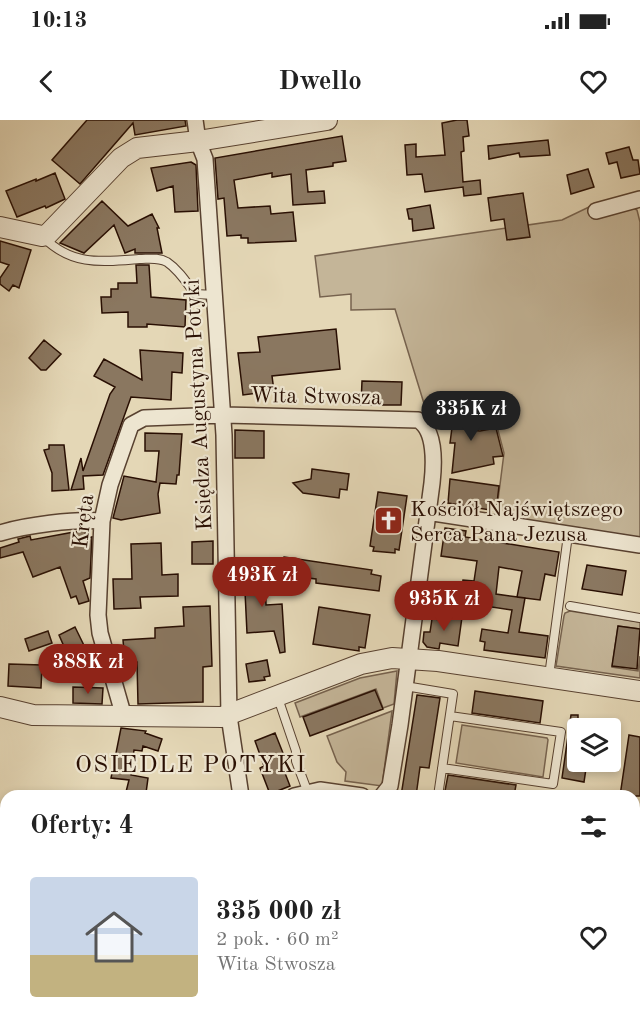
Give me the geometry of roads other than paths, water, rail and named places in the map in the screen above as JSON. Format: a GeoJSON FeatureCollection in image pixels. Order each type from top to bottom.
{"type":"FeatureCollection","features":[{"type":"Feature","properties":{"kind":"street","name":"Księdza Augustyna Potyki"},"geometry":{"type":"LineString","coordinates":[[195,120],[198,141],[205,159],[223,414],[229,716],[239,790]]}},
{"type":"Feature","properties":{"kind":"street"},"geometry":{"type":"LineString","coordinates":[[0,227],[42,236],[50,232],[121,158],[131,151],[146,146],[198,141],[327,120]]}},
{"type":"Feature","properties":{"kind":"street"},"geometry":{"type":"LineString","coordinates":[[596,211],[640,199]]}},
{"type":"Feature","properties":{"kind":"street","name":"Wita Stwosza"},"geometry":{"type":"LineString","coordinates":[[223,414],[418,420],[424,423],[427,429],[434,462],[405,686],[390,786],[387,790]]}},
{"type":"Feature","properties":{"kind":"street","name":"Kręta"},"geometry":{"type":"LineString","coordinates":[[124,717],[98,624],[102,521],[110,485],[131,424],[144,418],[223,414]]}},
{"type":"Feature","properties":{"kind":"street"},"geometry":{"type":"LineString","coordinates":[[427,512],[640,545]]}},
{"type":"Feature","properties":{"kind":"street"},"geometry":{"type":"LineString","coordinates":[[0,533],[17,528],[89,520],[102,521]]}},
{"type":"Feature","properties":{"kind":"street"},"geometry":{"type":"LineString","coordinates":[[0,707],[33,715],[211,718],[229,716],[361,664],[392,658],[408,658],[640,691]]}},
{"type":"Feature","properties":{"kind":"lane"},"geometry":{"type":"LineString","coordinates":[[42,236],[63,253],[87,261],[153,258],[161,260],[173,267],[195,294],[215,295]]}},
{"type":"Feature","properties":{"kind":"lane"},"geometry":{"type":"LineString","coordinates":[[549,677],[568,535]]}},
{"type":"Feature","properties":{"kind":"lane"},"geometry":{"type":"LineString","coordinates":[[570,606],[640,618]]}},
{"type":"Feature","properties":{"kind":"lane"},"geometry":{"type":"LineString","coordinates":[[405,686],[453,694],[439,790]]}},
{"type":"Feature","properties":{"kind":"lane"},"geometry":{"type":"LineString","coordinates":[[277,696],[296,751],[300,790]]}},
{"type":"Feature","properties":{"kind":"lane"},"geometry":{"type":"LineString","coordinates":[[442,768],[553,784],[557,760],[561,732],[450,716]]}},
{"type":"Feature","properties":{"kind":"place","name":"Kościół Najświętszego Serca Pana Jezusa"},"geometry":{"type":"Point","coordinates":[389,521]}},
{"type":"Feature","properties":{"kind":"district","name":"OSIEDLE POTYKI"},"geometry":{"type":"Point","coordinates":[191,764]}}]}
